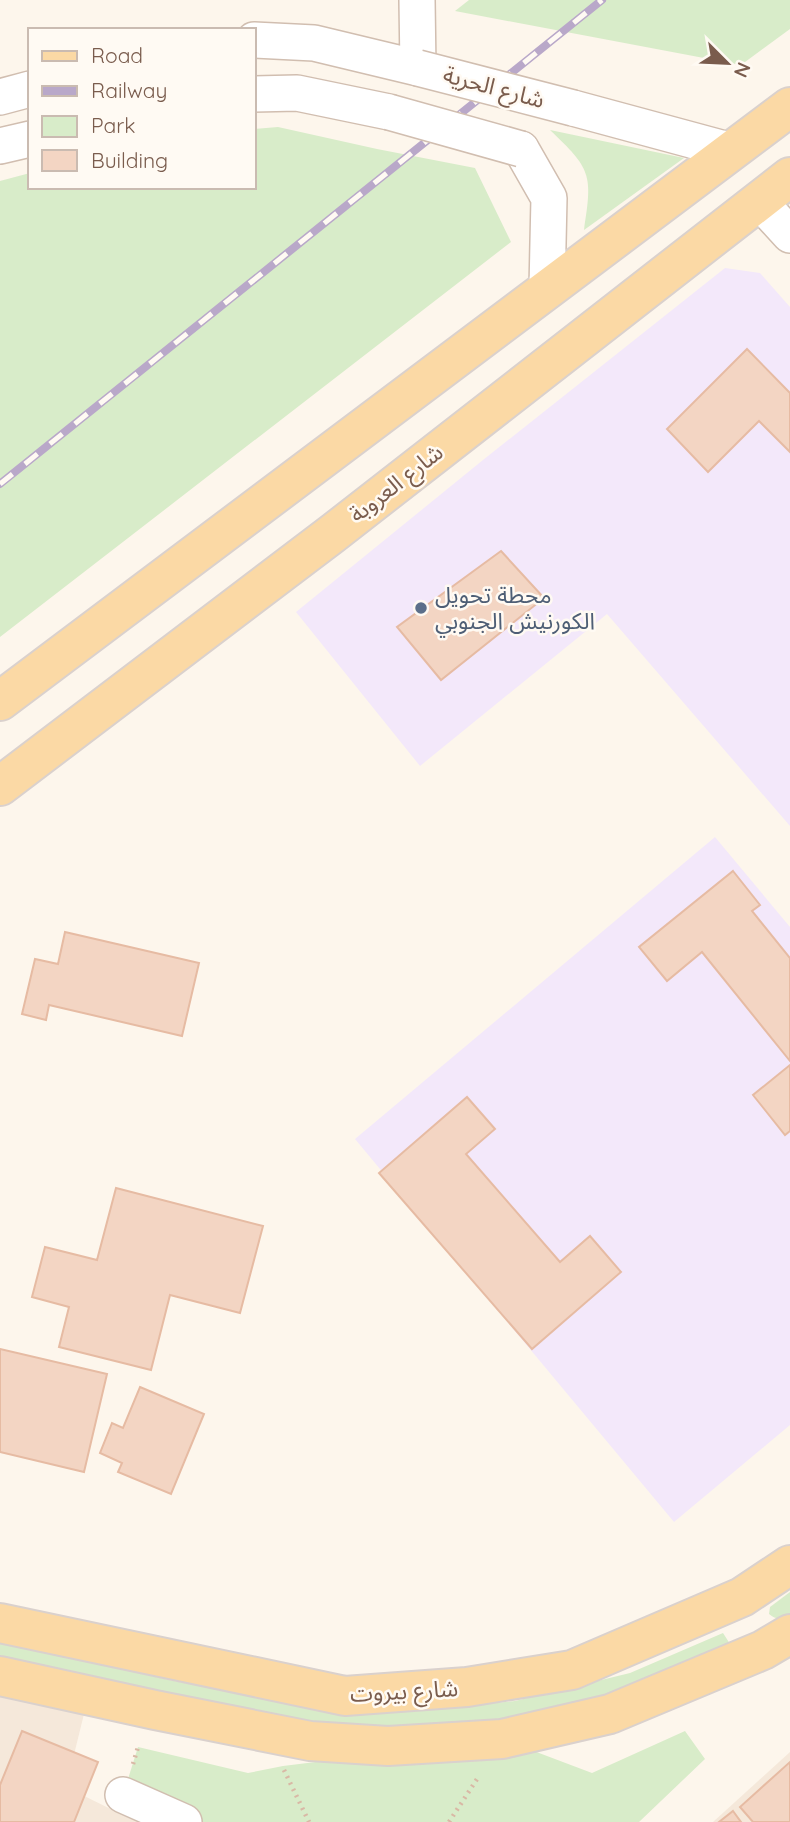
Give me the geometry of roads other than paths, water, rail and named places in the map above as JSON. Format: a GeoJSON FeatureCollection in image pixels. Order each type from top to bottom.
{"type":"FeatureCollection","features":[{"type":"Feature","properties":{"kind":"main road"},"geometry":{"type":"LineString","coordinates":[[0,701],[790,107]]}},
{"type":"Feature","properties":{"kind":"main road","name":"شارع العروبة"},"geometry":{"type":"LineString","coordinates":[[0,786],[332,534],[790,177]]}},
{"type":"Feature","properties":{"kind":"main road","name":"شارع بيروت"},"geometry":{"type":"LineString","coordinates":[[0,1623],[345,1696],[467,1687],[572,1670],[742,1597],[790,1565]]}},
{"type":"Feature","properties":{"kind":"main road"},"geometry":{"type":"LineString","coordinates":[[0,1676],[310,1741],[388,1746],[502,1739],[610,1714],[777,1642],[742,1597]]}},
{"type":"Feature","properties":{"kind":"street"},"geometry":{"type":"LineString","coordinates":[[417,0],[418,68]]}},
{"type":"Feature","properties":{"kind":"street","name":"شارع الحرية"},"geometry":{"type":"LineString","coordinates":[[256,40],[314,43],[732,151]]}},
{"type":"Feature","properties":{"kind":"street"},"geometry":{"type":"LineString","coordinates":[[0,97],[28,90]]}},
{"type":"Feature","properties":{"kind":"street"},"geometry":{"type":"LineString","coordinates":[[256,94],[297,93],[389,111],[521,149],[549,198],[547,288]]}},
{"type":"Feature","properties":{"kind":"street"},"geometry":{"type":"LineString","coordinates":[[0,146],[28,139]]}},
{"type":"Feature","properties":{"kind":"street"},"geometry":{"type":"LineString","coordinates":[[759,201],[790,235]]}},
{"type":"Feature","properties":{"kind":"street"},"geometry":{"type":"LineString","coordinates":[[123,1795],[184,1822]]}},
{"type":"Feature","properties":{"kind":"railway"},"geometry":{"type":"LineString","coordinates":[[0,484],[602,0]]}},
{"type":"Feature","properties":{"kind":"place","name":"محطة تحويل الكورنيش الجنوبي"},"geometry":{"type":"Point","coordinates":[421,608]}}]}
